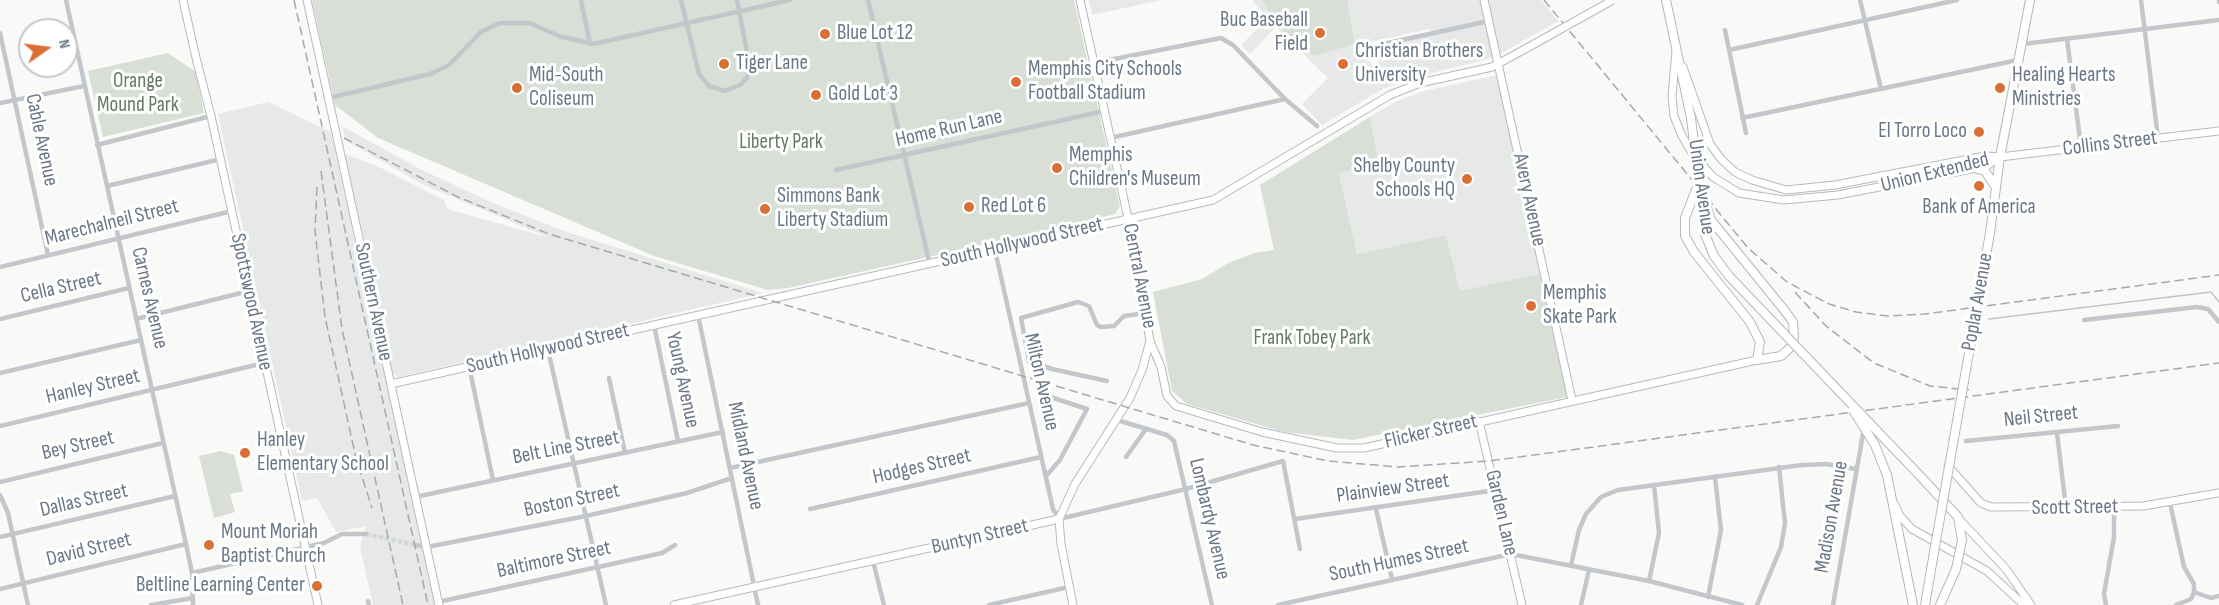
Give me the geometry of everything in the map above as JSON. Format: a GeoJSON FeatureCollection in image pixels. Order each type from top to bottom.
{"type":"FeatureCollection","features":[{"type":"Feature","properties":{"kind":"main road","name":"Union Avenue"},"geometry":{"type":"LineString","coordinates":[[1666,0],[1691,118],[1705,234],[1714,256],[1729,276],[1843,397],[1864,416],[1958,518]]}},
{"type":"Feature","properties":{"kind":"main road","name":"Poplar Avenue"},"geometry":{"type":"LineString","coordinates":[[1925,605],[1990,233],[2000,157],[2030,0]]}},
{"type":"Feature","properties":{"kind":"main road"},"geometry":{"type":"LineString","coordinates":[[1975,168],[1985,171],[1996,187]]}},
{"type":"Feature","properties":{"kind":"main road"},"geometry":{"type":"LineString","coordinates":[[1699,180],[1710,220],[1785,311],[1795,329],[1792,346],[1781,356],[1757,360],[1760,342],[1750,322],[1694,252],[1686,236],[1685,218],[1699,180]]}},
{"type":"Feature","properties":{"kind":"main road","name":"Union Avenue"},"geometry":{"type":"LineString","coordinates":[[1843,397],[1871,438],[1887,475],[1913,605]]}},
{"type":"Feature","properties":{"kind":"main road"},"geometry":{"type":"LineString","coordinates":[[1940,605],[1956,569],[1962,540],[1958,518]]}},
{"type":"Feature","properties":{"kind":"street","name":"Carnes Avenue"},"geometry":{"type":"LineString","coordinates":[[66,0],[186,544],[192,573],[193,605]]}},
{"type":"Feature","properties":{"kind":"street","name":"Spottswood Avenue"},"geometry":{"type":"LineString","coordinates":[[183,0],[221,159],[318,605]]}},
{"type":"Feature","properties":{"kind":"street","name":"Southern Avenue"},"geometry":{"type":"LineString","coordinates":[[307,0],[439,604]]}},
{"type":"Feature","properties":{"kind":"street"},"geometry":{"type":"LineString","coordinates":[[581,0],[590,44]]}},
{"type":"Feature","properties":{"kind":"street"},"geometry":{"type":"LineString","coordinates":[[681,0],[697,69],[702,79],[709,86],[730,90],[747,78],[750,68],[750,57],[737,0]]}},
{"type":"Feature","properties":{"kind":"street"},"geometry":{"type":"LineString","coordinates":[[328,98],[430,74],[449,65],[481,32],[500,23],[530,22],[559,36],[590,44],[686,25],[790,0]]}},
{"type":"Feature","properties":{"kind":"street"},"geometry":{"type":"LineString","coordinates":[[868,0],[930,265]]}},
{"type":"Feature","properties":{"kind":"street","name":"Central Avenue"},"geometry":{"type":"LineString","coordinates":[[1059,519],[1075,484],[1117,420],[1143,370],[1150,341],[1147,313],[1128,218],[1080,0]]}},
{"type":"Feature","properties":{"kind":"street","name":"Avery Avenue"},"geometry":{"type":"LineString","coordinates":[[1484,0],[1500,64],[1572,400]]}},
{"type":"Feature","properties":{"kind":"street","name":"South Hollywood Street"},"geometry":{"type":"LineString","coordinates":[[391,384],[1213,200],[1390,95],[1420,83],[1500,64],[1613,0]]}},
{"type":"Feature","properties":{"kind":"street"},"geometry":{"type":"LineString","coordinates":[[1860,0],[1881,89]]}},
{"type":"Feature","properties":{"kind":"street"},"geometry":{"type":"LineString","coordinates":[[1729,50],[1957,0]]}},
{"type":"Feature","properties":{"kind":"street"},"geometry":{"type":"LineString","coordinates":[[2140,0],[2158,138]]}},
{"type":"Feature","properties":{"kind":"street"},"geometry":{"type":"LineString","coordinates":[[2023,44],[2219,20]]}},
{"type":"Feature","properties":{"kind":"street"},"geometry":{"type":"LineString","coordinates":[[1365,48],[1489,21]]}},
{"type":"Feature","properties":{"kind":"street"},"geometry":{"type":"LineString","coordinates":[[1725,30],[1746,133]]}},
{"type":"Feature","properties":{"kind":"street","name":"Cable Avenue"},"geometry":{"type":"LineString","coordinates":[[0,33],[48,255]]}},
{"type":"Feature","properties":{"kind":"street"},"geometry":{"type":"LineString","coordinates":[[1094,63],[1221,38],[1233,45],[1286,99],[1317,126]]}},
{"type":"Feature","properties":{"kind":"street"},"geometry":{"type":"LineString","coordinates":[[2067,39],[2081,147]]}},
{"type":"Feature","properties":{"kind":"street","name":"Union Extended"},"geometry":{"type":"LineString","coordinates":[[1676,48],[1710,144],[1735,172],[1763,185],[1786,190],[1851,183],[1985,156],[2000,157]]}},
{"type":"Feature","properties":{"kind":"street","name":"Union Extended"},"geometry":{"type":"LineString","coordinates":[[1676,48],[1672,96],[1674,116],[1682,136],[1692,153],[1713,177],[1739,193],[1761,197],[1809,199],[1852,193],[1987,166],[2000,157]]}},
{"type":"Feature","properties":{"kind":"street"},"geometry":{"type":"LineString","coordinates":[[1742,118],[2020,60]]}},
{"type":"Feature","properties":{"kind":"street"},"geometry":{"type":"LineString","coordinates":[[0,103],[84,86]]}},
{"type":"Feature","properties":{"kind":"street"},"geometry":{"type":"LineString","coordinates":[[1110,138],[1286,99]]}},
{"type":"Feature","properties":{"kind":"street","name":"Home Run Lane"},"geometry":{"type":"LineString","coordinates":[[837,170],[1104,111]]}},
{"type":"Feature","properties":{"kind":"street"},"geometry":{"type":"LineString","coordinates":[[97,145],[211,116]]}},
{"type":"Feature","properties":{"kind":"street","name":"Collins Street"},"geometry":{"type":"LineString","coordinates":[[2000,157],[2219,131]]}},
{"type":"Feature","properties":{"kind":"street"},"geometry":{"type":"LineString","coordinates":[[107,186],[221,159]]}},
{"type":"Feature","properties":{"kind":"street"},"geometry":{"type":"LineString","coordinates":[[1915,170],[1917,180]]}},
{"type":"Feature","properties":{"kind":"street"},"geometry":{"type":"LineString","coordinates":[[1851,183],[1852,193]]}},
{"type":"Feature","properties":{"kind":"street"},"geometry":{"type":"LineString","coordinates":[[1761,197],[1763,185]]}},
{"type":"Feature","properties":{"kind":"street","name":"Marechalneil Street"},"geometry":{"type":"LineString","coordinates":[[0,267],[232,211]]}},
{"type":"Feature","properties":{"kind":"street","name":"Milton Avenue"},"geometry":{"type":"LineString","coordinates":[[995,250],[1053,509],[1059,519]]}},
{"type":"Feature","properties":{"kind":"street","name":"Cella Street"},"geometry":{"type":"LineString","coordinates":[[0,319],[129,288]]}},
{"type":"Feature","properties":{"kind":"street"},"geometry":{"type":"LineString","coordinates":[[136,318],[249,291]]}},
{"type":"Feature","properties":{"kind":"street"},"geometry":{"type":"LineString","coordinates":[[1107,381],[1052,369],[1029,361],[1021,318],[1078,302],[1089,306],[1097,325],[1101,327],[1114,326],[1124,316],[1147,313]]}},
{"type":"Feature","properties":{"kind":"street"},"geometry":{"type":"LineString","coordinates":[[2084,320],[2198,307],[2208,309],[2219,322]]}},
{"type":"Feature","properties":{"kind":"street","name":"Midland Avenue"},"geometry":{"type":"LineString","coordinates":[[698,315],[758,605]]}},
{"type":"Feature","properties":{"kind":"street","name":"Young Avenue"},"geometry":{"type":"LineString","coordinates":[[654,325],[678,441]]}},
{"type":"Feature","properties":{"kind":"street"},"geometry":{"type":"LineString","coordinates":[[0,373],[141,339]]}},
{"type":"Feature","properties":{"kind":"street","name":"Flicker Street"},"geometry":{"type":"LineString","coordinates":[[1150,341],[1161,367],[1167,396],[1176,406],[1262,432],[1337,448],[1364,448],[1757,360]]}},
{"type":"Feature","properties":{"kind":"street"},"geometry":{"type":"LineString","coordinates":[[548,350],[606,605]]}},
{"type":"Feature","properties":{"kind":"street","name":"Hanley Street"},"geometry":{"type":"LineString","coordinates":[[0,426],[264,363]]}},
{"type":"Feature","properties":{"kind":"street"},"geometry":{"type":"LineString","coordinates":[[469,366],[493,480]]}},
{"type":"Feature","properties":{"kind":"street"},"geometry":{"type":"LineString","coordinates":[[609,378],[626,453]]}},
{"type":"Feature","properties":{"kind":"street"},"geometry":{"type":"LineString","coordinates":[[1038,393],[1087,409],[1060,460],[1046,476]]}},
{"type":"Feature","properties":{"kind":"street"},"geometry":{"type":"LineString","coordinates":[[730,468],[1029,403]]}},
{"type":"Feature","properties":{"kind":"street"},"geometry":{"type":"LineString","coordinates":[[1117,420],[1146,429],[1126,457]]}},
{"type":"Feature","properties":{"kind":"street","name":"Garden Lane"},"geometry":{"type":"LineString","coordinates":[[1479,421],[1522,605]]}},
{"type":"Feature","properties":{"kind":"street","name":"Neil Street"},"geometry":{"type":"LineString","coordinates":[[1966,441],[2118,426]]}},
{"type":"Feature","properties":{"kind":"street","name":"Lombardy Avenue"},"geometry":{"type":"LineString","coordinates":[[1146,429],[1174,440],[1212,605]]}},
{"type":"Feature","properties":{"kind":"street","name":"Belt Line Street"},"geometry":{"type":"LineString","coordinates":[[415,497],[723,432]]}},
{"type":"Feature","properties":{"kind":"street"},"geometry":{"type":"LineString","coordinates":[[2056,433],[2066,508]]}},
{"type":"Feature","properties":{"kind":"street","name":"Madison Avenue"},"geometry":{"type":"LineString","coordinates":[[1833,605],[1863,434]]}},
{"type":"Feature","properties":{"kind":"street","name":"Bey Street"},"geometry":{"type":"LineString","coordinates":[[0,482],[163,443]]}},
{"type":"Feature","properties":{"kind":"street","name":"Hodges Street"},"geometry":{"type":"LineString","coordinates":[[810,509],[1041,457]]}},
{"type":"Feature","properties":{"kind":"street","name":"Buntyn Street"},"geometry":{"type":"LineString","coordinates":[[674,605],[1186,489],[1283,461],[1295,519]]}},
{"type":"Feature","properties":{"kind":"street"},"geometry":{"type":"LineString","coordinates":[[1571,565],[1579,530],[1586,514],[1601,497],[1617,490],[1779,467],[1826,464],[1856,470]]}},
{"type":"Feature","properties":{"kind":"street","name":"Scott Street"},"geometry":{"type":"LineString","coordinates":[[1948,466],[1981,503],[1991,507],[2114,507],[2170,503],[2219,493]]}},
{"type":"Feature","properties":{"kind":"street"},"geometry":{"type":"LineString","coordinates":[[1757,605],[1781,547],[1785,523],[1779,467]]}},
{"type":"Feature","properties":{"kind":"street"},"geometry":{"type":"LineString","coordinates":[[1708,597],[1721,530],[1715,477]]}},
{"type":"Feature","properties":{"kind":"street","name":"Boston Street"},"geometry":{"type":"LineString","coordinates":[[416,545],[427,547],[586,516],[687,493],[732,478]]}},
{"type":"Feature","properties":{"kind":"street"},"geometry":{"type":"LineString","coordinates":[[1649,581],[1659,532],[1654,485]]}},
{"type":"Feature","properties":{"kind":"street","name":"Plainview Street"},"geometry":{"type":"LineString","coordinates":[[1295,519],[1496,490]]}},
{"type":"Feature","properties":{"kind":"street"},"geometry":{"type":"LineString","coordinates":[[0,495],[7,508],[28,605]]}},
{"type":"Feature","properties":{"kind":"street","name":"Dallas Street"},"geometry":{"type":"LineString","coordinates":[[0,537],[175,496]]}},
{"type":"Feature","properties":{"kind":"street"},"geometry":{"type":"LineString","coordinates":[[1892,497],[1900,516],[1912,530],[1987,571],[2024,605]]}},
{"type":"Feature","properties":{"kind":"street"},"geometry":{"type":"LineString","coordinates":[[2170,503],[2184,567],[2194,584],[2191,599],[2176,605]]}},
{"type":"Feature","properties":{"kind":"street"},"geometry":{"type":"LineString","coordinates":[[2106,605],[2104,594],[2114,537],[2114,507]]}},
{"type":"Feature","properties":{"kind":"street"},"geometry":{"type":"LineString","coordinates":[[1376,508],[1392,579]]}},
{"type":"Feature","properties":{"kind":"street"},"geometry":{"type":"LineString","coordinates":[[1958,518],[2006,569],[2031,605]]}},
{"type":"Feature","properties":{"kind":"street"},"geometry":{"type":"LineString","coordinates":[[1059,519],[1073,605]]}},
{"type":"Feature","properties":{"kind":"street"},"geometry":{"type":"LineString","coordinates":[[1295,519],[1300,549]]}},
{"type":"Feature","properties":{"kind":"street"},"geometry":{"type":"LineString","coordinates":[[192,573],[306,547],[342,534],[366,534]]}},
{"type":"Feature","properties":{"kind":"street","name":"David Street"},"geometry":{"type":"LineString","coordinates":[[0,589],[186,544]]}},
{"type":"Feature","properties":{"kind":"street","name":"Baltimore Street"},"geometry":{"type":"LineString","coordinates":[[439,604],[662,553],[675,545]]}},
{"type":"Feature","properties":{"kind":"street","name":"South Humes Street"},"geometry":{"type":"LineString","coordinates":[[1278,605],[1511,554],[1649,581],[1740,604]]}},
{"type":"Feature","properties":{"kind":"street"},"geometry":{"type":"LineString","coordinates":[[873,561],[884,605]]}},
{"type":"Feature","properties":{"kind":"street"},"geometry":{"type":"LineString","coordinates":[[1581,605],[1589,570]]}},
{"type":"Feature","properties":{"kind":"street"},"geometry":{"type":"LineString","coordinates":[[989,605],[1069,587]]}},
{"type":"Feature","properties":{"kind":"street"},"geometry":{"type":"LineString","coordinates":[[2194,592],[2211,598],[2219,596]]}},
{"type":"Feature","properties":{"kind":"street"},"geometry":{"type":"LineString","coordinates":[[151,605],[193,598]]}},
{"type":"Feature","properties":{"kind":"shaded area"},"geometry":{"type":"Polygon","coordinates":[[[1089,0],[1161,0],[1092,15],[1089,0]]]}},
{"type":"Feature","properties":{"kind":"shaded area","name":"Christian Brothers University"},"geometry":{"type":"Polygon","coordinates":[[[1252,0],[1541,0],[1558,21],[1493,58],[1384,88],[1322,125],[1302,104],[1328,78],[1276,27],[1250,54],[1241,45],[1268,18],[1252,0]],[[1430,29],[1360,44],[1383,85],[1376,48],[1431,36],[1430,29]]]}},
{"type":"Feature","properties":{"kind":"shaded area"},"geometry":{"type":"Polygon","coordinates":[[[1497,75],[1540,274],[1460,292],[1446,235],[1357,254],[1339,172],[1379,163],[1370,117],[1397,101],[1424,91],[1497,75]]]}},
{"type":"Feature","properties":{"kind":"shaded area"},"geometry":{"type":"Polygon","coordinates":[[[268,102],[331,132],[435,605],[373,605],[360,547],[366,526],[336,532],[317,498],[302,501],[218,114],[268,102]]]}},
{"type":"Feature","properties":{"kind":"shaded area"},"geometry":{"type":"Polygon","coordinates":[[[342,126],[420,169],[493,203],[567,232],[763,293],[399,377],[393,374],[345,154],[377,166],[444,200],[447,209],[550,238],[424,185],[346,141],[342,126]]]}},
{"type":"Feature","properties":{"kind":"green space","name":"Liberty Park"},"geometry":{"type":"Polygon","coordinates":[[[312,0],[1074,0],[1120,207],[1115,214],[1041,232],[788,288],[768,290],[654,256],[378,138],[335,105],[312,0]]]}},
{"type":"Feature","properties":{"kind":"green space","name":"Buc Baseball Field"},"geometry":{"type":"Polygon","coordinates":[[[1262,0],[1347,0],[1355,44],[1314,56],[1275,23],[1262,0]]]}},
{"type":"Feature","properties":{"kind":"green space","name":"Orange Mound Park"},"geometry":{"type":"Polygon","coordinates":[[[168,53],[196,72],[204,113],[103,137],[88,71],[168,53]]]}},
{"type":"Feature","properties":{"kind":"green space","name":"Frank Tobey Park"},"geometry":{"type":"Polygon","coordinates":[[[1370,117],[1379,164],[1339,173],[1357,254],[1446,235],[1460,291],[1540,274],[1567,397],[1353,440],[1284,432],[1187,404],[1172,391],[1153,292],[1202,279],[1230,262],[1255,253],[1274,250],[1260,185],[1370,117]]]}},
{"type":"Feature","properties":{"kind":"green space"},"geometry":{"type":"Polygon","coordinates":[[[221,451],[234,455],[243,491],[230,494],[235,512],[214,518],[199,456],[221,451]]]}},
{"type":"Feature","properties":{"kind":"waterway"},"geometry":{"type":"LineString","coordinates":[[1989,319],[2211,292],[2219,302]]}},
{"type":"Feature","properties":{"kind":"tunnel"},"geometry":{"type":"LineString","coordinates":[[366,534],[416,545]]}},
{"type":"Feature","properties":{"kind":"railway"},"geometry":{"type":"LineString","coordinates":[[294,0],[428,605]]}},
{"type":"Feature","properties":{"kind":"railway"},"geometry":{"type":"LineString","coordinates":[[1544,0],[1748,248],[1787,282],[1829,304],[1856,312],[1888,316],[1925,314],[2219,275]]}},
{"type":"Feature","properties":{"kind":"railway"},"geometry":{"type":"LineString","coordinates":[[344,138],[458,197],[549,234],[1253,445],[1328,461],[1398,467],[1489,461],[2219,363]]}},
{"type":"Feature","properties":{"kind":"railway"},"geometry":{"type":"LineString","coordinates":[[321,171],[342,329],[403,605]]}},
{"type":"Feature","properties":{"kind":"railway"},"geometry":{"type":"LineString","coordinates":[[317,187],[315,231],[325,317],[356,458],[372,508]]}},
{"type":"Feature","properties":{"kind":"railway"},"geometry":{"type":"LineString","coordinates":[[1795,292],[1826,326],[1874,363],[1930,386],[1969,390]]}},
{"type":"Feature","properties":{"kind":"place","name":"Buc Baseball Field"},"geometry":{"type":"Point","coordinates":[1320,33]}},
{"type":"Feature","properties":{"kind":"place","name":"Blue Lot 12"},"geometry":{"type":"Point","coordinates":[825,34]}},
{"type":"Feature","properties":{"kind":"place","name":"Tiger Lane"},"geometry":{"type":"Point","coordinates":[724,64]}},
{"type":"Feature","properties":{"kind":"place","name":"Christian Brothers University"},"geometry":{"type":"Point","coordinates":[1343,64]}},
{"type":"Feature","properties":{"kind":"place","name":"Memphis City Schools Football Stadium"},"geometry":{"type":"Point","coordinates":[1016,82]}},
{"type":"Feature","properties":{"kind":"place","name":"Mid-South Coliseum"},"geometry":{"type":"Point","coordinates":[517,88]}},
{"type":"Feature","properties":{"kind":"place","name":"Healing Hearts Ministries"},"geometry":{"type":"Point","coordinates":[2000,88]}},
{"type":"Feature","properties":{"kind":"place","name":"Gold Lot 3"},"geometry":{"type":"Point","coordinates":[816,95]}},
{"type":"Feature","properties":{"kind":"place","name":"El Torro Loco"},"geometry":{"type":"Point","coordinates":[1979,132]}},
{"type":"Feature","properties":{"kind":"place","name":"Memphis Children's Museum"},"geometry":{"type":"Point","coordinates":[1057,168]}},
{"type":"Feature","properties":{"kind":"place","name":"Shelby County Schools HQ"},"geometry":{"type":"Point","coordinates":[1467,179]}},
{"type":"Feature","properties":{"kind":"place","name":"Bank of America"},"geometry":{"type":"Point","coordinates":[1979,186]}},
{"type":"Feature","properties":{"kind":"place","name":"Red Lot 6"},"geometry":{"type":"Point","coordinates":[969,207]}},
{"type":"Feature","properties":{"kind":"place","name":"Simmons Bank Liberty Stadium"},"geometry":{"type":"Point","coordinates":[765,209]}},
{"type":"Feature","properties":{"kind":"place","name":"Memphis Skate Park"},"geometry":{"type":"Point","coordinates":[1531,306]}},
{"type":"Feature","properties":{"kind":"place","name":"Hanley Elementary School"},"geometry":{"type":"Point","coordinates":[245,453]}},
{"type":"Feature","properties":{"kind":"place","name":"Mount Moriah Baptist Church"},"geometry":{"type":"Point","coordinates":[209,545]}},
{"type":"Feature","properties":{"kind":"place","name":"Beltline Learning Center"},"geometry":{"type":"Point","coordinates":[317,586]}}]}
